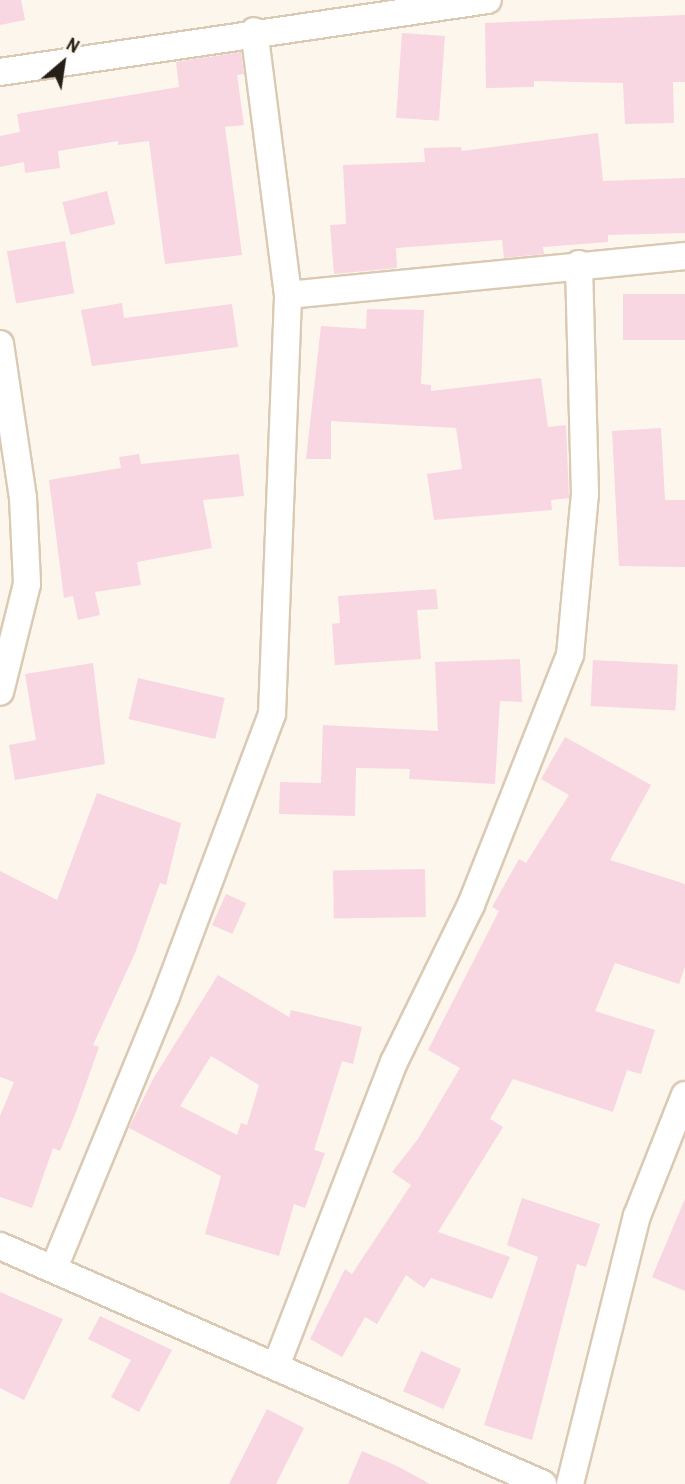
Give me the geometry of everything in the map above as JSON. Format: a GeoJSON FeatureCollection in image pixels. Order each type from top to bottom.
{"type":"FeatureCollection","features":[{"type":"Feature","properties":{"kind":"street"},"geometry":{"type":"LineString","coordinates":[[0,72],[254,31],[488,0]]}},
{"type":"Feature","properties":{"kind":"street"},"geometry":{"type":"LineString","coordinates":[[54,1268],[166,996],[272,714],[288,295],[254,31]]}},
{"type":"Feature","properties":{"kind":"street"},"geometry":{"type":"LineString","coordinates":[[288,295],[579,264],[685,256]]}},
{"type":"Feature","properties":{"kind":"street"},"geometry":{"type":"LineString","coordinates":[[276,1366],[394,1062],[471,905],[570,655],[585,494],[579,264]]}},
{"type":"Feature","properties":{"kind":"street"},"geometry":{"type":"LineString","coordinates":[[0,344],[23,498],[27,584],[0,692]]}},
{"type":"Feature","properties":{"kind":"street"},"geometry":{"type":"LineString","coordinates":[[570,1484],[637,1216],[685,1095]]}},
{"type":"Feature","properties":{"kind":"street"},"geometry":{"type":"LineString","coordinates":[[0,1247],[54,1268],[543,1484]]}},
{"type":"Feature","properties":{"kind":"building"},"geometry":{"type":"Polygon","coordinates":[[[0,0],[21,0],[25,20],[0,25],[0,0]]]}},
{"type":"Feature","properties":{"kind":"building"},"geometry":{"type":"Polygon","coordinates":[[[685,15],[685,82],[673,82],[674,123],[625,124],[623,83],[534,81],[534,87],[486,88],[485,23],[685,15]]]}},
{"type":"Feature","properties":{"kind":"building"},"geometry":{"type":"Polygon","coordinates":[[[402,33],[445,36],[439,121],[396,118],[402,33]]]}},
{"type":"Feature","properties":{"kind":"building"},"geometry":{"type":"Polygon","coordinates":[[[241,52],[244,74],[237,75],[244,125],[225,127],[242,255],[165,264],[149,141],[118,145],[118,141],[58,151],[60,168],[25,173],[24,162],[0,167],[0,136],[20,132],[17,114],[179,87],[176,62],[241,52]]]}},
{"type":"Feature","properties":{"kind":"building"},"geometry":{"type":"Polygon","coordinates":[[[598,133],[603,181],[685,178],[685,233],[608,235],[608,242],[543,247],[544,254],[504,258],[502,240],[396,248],[397,268],[334,274],[330,225],[346,224],[343,165],[425,162],[424,148],[461,147],[462,151],[598,133]]]}},
{"type":"Feature","properties":{"kind":"building"},"geometry":{"type":"Polygon","coordinates":[[[107,191],[115,224],[71,235],[62,202],[107,191]]]}},
{"type":"Feature","properties":{"kind":"building"},"geometry":{"type":"Polygon","coordinates":[[[65,241],[74,293],[16,303],[7,251],[65,241]]]}},
{"type":"Feature","properties":{"kind":"building"},"geometry":{"type":"Polygon","coordinates":[[[623,294],[685,294],[685,340],[623,340],[623,294]]]}},
{"type":"Feature","properties":{"kind":"building"},"geometry":{"type":"Polygon","coordinates":[[[122,303],[124,318],[232,304],[238,347],[92,366],[81,310],[122,303]]]}},
{"type":"Feature","properties":{"kind":"building"},"geometry":{"type":"Polygon","coordinates":[[[367,309],[424,310],[421,384],[431,385],[431,391],[541,378],[548,427],[566,425],[569,498],[551,500],[552,510],[434,520],[427,474],[462,469],[456,428],[331,421],[331,459],[306,459],[321,326],[366,329],[367,309]]]}},
{"type":"Feature","properties":{"kind":"building"},"geometry":{"type":"Polygon","coordinates":[[[661,428],[665,500],[685,500],[685,567],[619,566],[612,431],[661,428]]]}},
{"type":"Feature","properties":{"kind":"building"},"geometry":{"type":"Polygon","coordinates":[[[139,454],[141,464],[239,454],[244,496],[203,500],[212,548],[137,562],[141,585],[95,592],[100,615],[78,620],[73,596],[64,598],[49,480],[121,468],[119,457],[139,454]]]}},
{"type":"Feature","properties":{"kind":"building"},"geometry":{"type":"Polygon","coordinates":[[[436,589],[438,609],[417,610],[421,659],[335,665],[332,624],[340,623],[338,596],[436,589]]]}},
{"type":"Feature","properties":{"kind":"building"},"geometry":{"type":"Polygon","coordinates":[[[520,659],[522,702],[500,701],[495,784],[409,779],[410,769],[356,768],[355,816],[279,814],[280,782],[321,783],[323,725],[438,731],[435,662],[520,659]]]}},
{"type":"Feature","properties":{"kind":"building"},"geometry":{"type":"Polygon","coordinates":[[[593,660],[678,664],[675,710],[591,706],[593,660]]]}},
{"type":"Feature","properties":{"kind":"building"},"geometry":{"type":"Polygon","coordinates":[[[93,663],[105,764],[15,780],[9,745],[36,740],[25,674],[93,663]]]}},
{"type":"Feature","properties":{"kind":"building"},"geometry":{"type":"Polygon","coordinates":[[[138,678],[225,698],[215,739],[129,719],[138,678]]]}},
{"type":"Feature","properties":{"kind":"building"},"geometry":{"type":"Polygon","coordinates":[[[565,737],[651,785],[610,860],[685,884],[685,967],[679,984],[615,963],[595,1011],[655,1030],[641,1074],[627,1070],[613,1112],[513,1079],[490,1119],[503,1127],[438,1232],[510,1257],[492,1299],[431,1278],[424,1288],[406,1275],[377,1324],[365,1317],[342,1357],[310,1339],[345,1269],[352,1274],[411,1185],[392,1172],[418,1139],[460,1068],[428,1050],[499,911],[492,907],[519,859],[526,863],[569,795],[541,779],[565,737]]]}},
{"type":"Feature","properties":{"kind":"building"},"geometry":{"type":"Polygon","coordinates":[[[97,793],[181,823],[166,885],[160,883],[135,953],[93,1045],[99,1047],[76,1112],[60,1151],[53,1148],[32,1208],[0,1197],[0,1116],[14,1082],[0,1077],[0,871],[57,900],[97,793]]]}},
{"type":"Feature","properties":{"kind":"building"},"geometry":{"type":"Polygon","coordinates":[[[425,869],[426,917],[334,919],[333,871],[425,869]]]}},
{"type":"Feature","properties":{"kind":"building"},"geometry":{"type":"Polygon","coordinates":[[[226,894],[246,903],[232,934],[212,925],[226,894]]]}},
{"type":"Feature","properties":{"kind":"building"},"geometry":{"type":"Polygon","coordinates":[[[218,975],[289,1017],[291,1010],[362,1027],[353,1064],[342,1061],[314,1150],[325,1153],[305,1208],[294,1204],[279,1256],[205,1234],[221,1176],[129,1128],[153,1079],[218,975]],[[211,1056],[180,1106],[237,1135],[241,1123],[247,1125],[259,1085],[211,1056]]]}},
{"type":"Feature","properties":{"kind":"building"},"geometry":{"type":"Polygon","coordinates":[[[522,1198],[600,1224],[586,1267],[577,1264],[532,1440],[484,1425],[538,1257],[507,1245],[522,1198]]]}},
{"type":"Feature","properties":{"kind":"building"},"geometry":{"type":"Polygon","coordinates":[[[685,1199],[685,1291],[652,1277],[685,1199]]]}},
{"type":"Feature","properties":{"kind":"building"},"geometry":{"type":"Polygon","coordinates":[[[0,1292],[63,1319],[24,1400],[0,1388],[0,1292]]]}},
{"type":"Feature","properties":{"kind":"building"},"geometry":{"type":"Polygon","coordinates":[[[100,1316],[172,1350],[139,1412],[111,1397],[131,1360],[88,1339],[100,1316]]]}},
{"type":"Feature","properties":{"kind":"building"},"geometry":{"type":"Polygon","coordinates":[[[421,1351],[461,1369],[443,1409],[403,1391],[421,1351]]]}},
{"type":"Feature","properties":{"kind":"building"},"geometry":{"type":"Polygon","coordinates":[[[267,1409],[304,1428],[276,1484],[229,1484],[267,1409]]]}},
{"type":"Feature","properties":{"kind":"building"},"geometry":{"type":"Polygon","coordinates":[[[362,1451],[397,1466],[430,1484],[348,1484],[362,1451]]]}}]}
